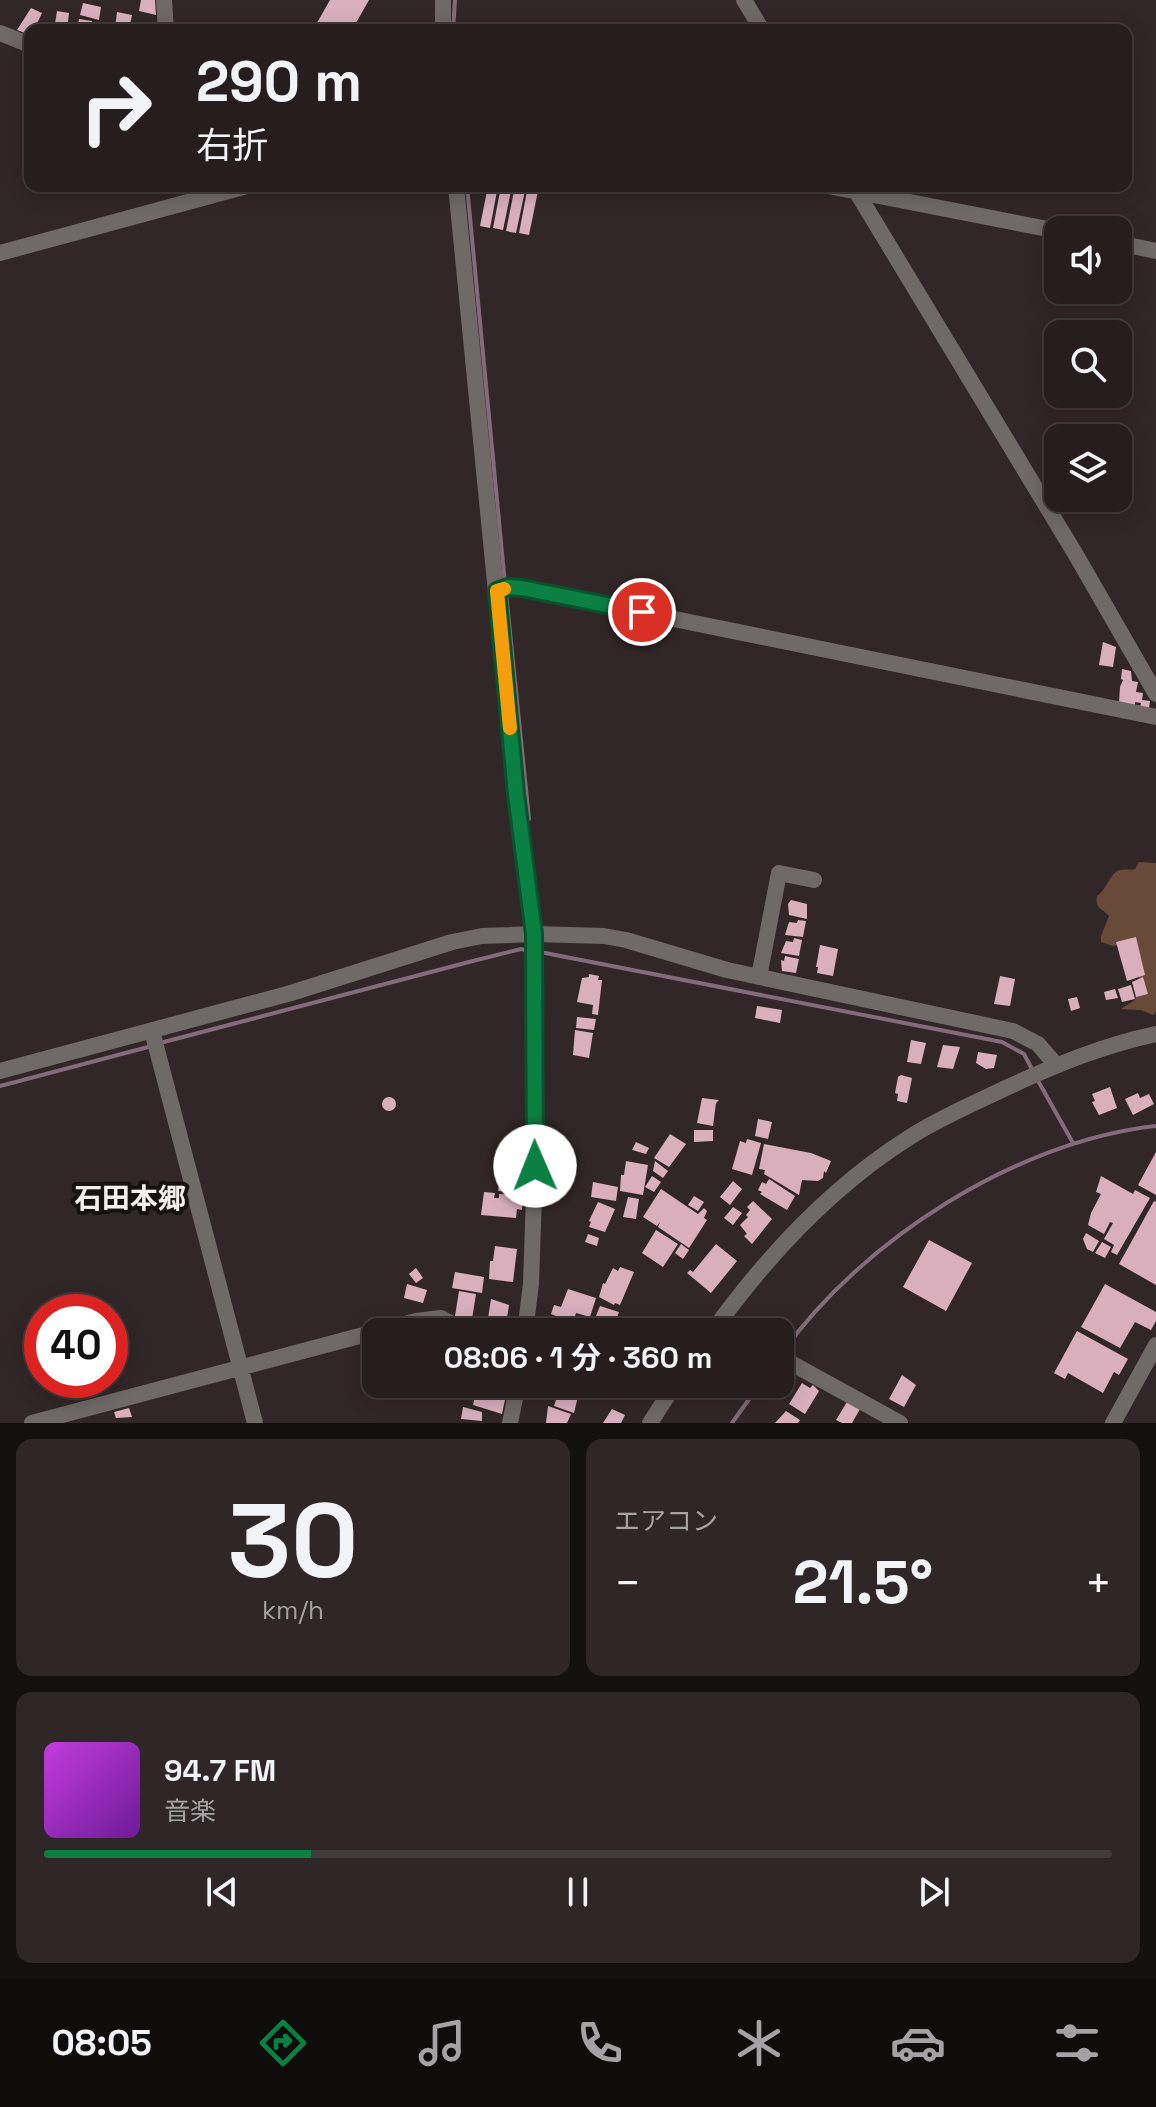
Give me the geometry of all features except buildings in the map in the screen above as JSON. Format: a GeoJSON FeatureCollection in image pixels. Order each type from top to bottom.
{"type":"FeatureCollection","features":[{"type":"Feature","properties":{"kind":"street"},"geometry":{"type":"LineString","coordinates":[[164,0],[166,24]]}},
{"type":"Feature","properties":{"kind":"street"},"geometry":{"type":"LineString","coordinates":[[443,0],[443,24]]}},
{"type":"Feature","properties":{"kind":"street"},"geometry":{"type":"LineString","coordinates":[[744,0],[758,24]]}},
{"type":"Feature","properties":{"kind":"street"},"geometry":{"type":"LineString","coordinates":[[0,33],[24,43]]}},
{"type":"Feature","properties":{"kind":"street"},"geometry":{"type":"LineString","coordinates":[[457,192],[519,821],[534,934],[535,1166],[531,1284],[527,1318]]}},
{"type":"Feature","properties":{"kind":"street"},"geometry":{"type":"LineString","coordinates":[[857,192],[1076,555],[1156,694]]}},
{"type":"Feature","properties":{"kind":"street"},"geometry":{"type":"LineString","coordinates":[[870,192],[1044,228]]}},
{"type":"Feature","properties":{"kind":"street"},"geometry":{"type":"LineString","coordinates":[[0,253],[193,193]]}},
{"type":"Feature","properties":{"kind":"street"},"geometry":{"type":"LineString","coordinates":[[1132,246],[1156,251]]}},
{"type":"Feature","properties":{"kind":"street"},"geometry":{"type":"LineString","coordinates":[[497,591],[508,587],[522,588],[1156,717]]}},
{"type":"Feature","properties":{"kind":"street"},"geometry":{"type":"LineString","coordinates":[[759,977],[779,873],[814,880]]}},
{"type":"Feature","properties":{"kind":"street"},"geometry":{"type":"LineString","coordinates":[[0,1071],[291,993],[452,942],[482,936],[534,934],[604,936],[626,940],[703,965],[1013,1031],[1038,1044],[1056,1065]]}},
{"type":"Feature","properties":{"kind":"street"},"geometry":{"type":"LineString","coordinates":[[152,1031],[255,1423]]}},
{"type":"Feature","properties":{"kind":"street"},"geometry":{"type":"LineString","coordinates":[[724,1318],[772,1257],[854,1177],[910,1137],[938,1120],[1056,1065],[1108,1045],[1156,1034]]}},
{"type":"Feature","properties":{"kind":"street"},"geometry":{"type":"LineString","coordinates":[[32,1423],[362,1335]]}},
{"type":"Feature","properties":{"kind":"street"},"geometry":{"type":"LineString","coordinates":[[1113,1423],[1156,1345]]}},
{"type":"Feature","properties":{"kind":"street"},"geometry":{"type":"LineString","coordinates":[[794,1365],[900,1423]]}},
{"type":"Feature","properties":{"kind":"street"},"geometry":{"type":"LineString","coordinates":[[510,1423],[515,1398]]}},
{"type":"Feature","properties":{"kind":"street"},"geometry":{"type":"LineString","coordinates":[[650,1423],[666,1398]]}},
{"type":"Feature","properties":{"kind":"shaded area"},"geometry":{"type":"Polygon","coordinates":[[[1139,862],[1156,863],[1156,1012],[1153,1015],[1141,1010],[1121,1009],[1135,1000],[1141,969],[1123,944],[1113,946],[1101,942],[1109,916],[1098,906],[1097,900],[1117,871],[1135,869],[1139,862]]]}},
{"type":"Feature","properties":{"kind":"waterway"},"geometry":{"type":"LineString","coordinates":[[453,24],[455,0]]}},
{"type":"Feature","properties":{"kind":"waterway"},"geometry":{"type":"LineString","coordinates":[[468,192],[505,584]]}},
{"type":"Feature","properties":{"kind":"waterway"},"geometry":{"type":"LineString","coordinates":[[506,593],[529,819]]}},
{"type":"Feature","properties":{"kind":"waterway"},"geometry":{"type":"LineString","coordinates":[[160,1043],[521,949],[531,951]]}},
{"type":"Feature","properties":{"kind":"waterway"},"geometry":{"type":"LineString","coordinates":[[540,952],[1002,1042],[1024,1054],[1033,1071]]}},
{"type":"Feature","properties":{"kind":"waterway"},"geometry":{"type":"LineString","coordinates":[[0,1086],[152,1046]]}},
{"type":"Feature","properties":{"kind":"waterway"},"geometry":{"type":"LineString","coordinates":[[1037,1079],[1073,1143]]}},
{"type":"Feature","properties":{"kind":"waterway"},"geometry":{"type":"LineString","coordinates":[[794,1338],[815,1311],[855,1272],[899,1235],[947,1203],[998,1175],[1050,1152],[1103,1135],[1156,1126]]}},
{"type":"Feature","properties":{"kind":"waterway"},"geometry":{"type":"LineString","coordinates":[[732,1423],[750,1398]]}},
{"type":"Feature","properties":{"kind":"slow traffic"},"geometry":{"type":"LineString","coordinates":[[504,589],[497,591],[510,728]]}},
{"type":"Feature","properties":{"kind":"district","name":"石田本郷"},"geometry":{"type":"Point","coordinates":[130,1198]}},
{"type":"Feature","properties":{"kind":"route"},"geometry":{"type":"LineString","coordinates":[[535,1166],[534,934],[516,794],[497,591],[508,587],[522,588],[642,612]]}}]}
